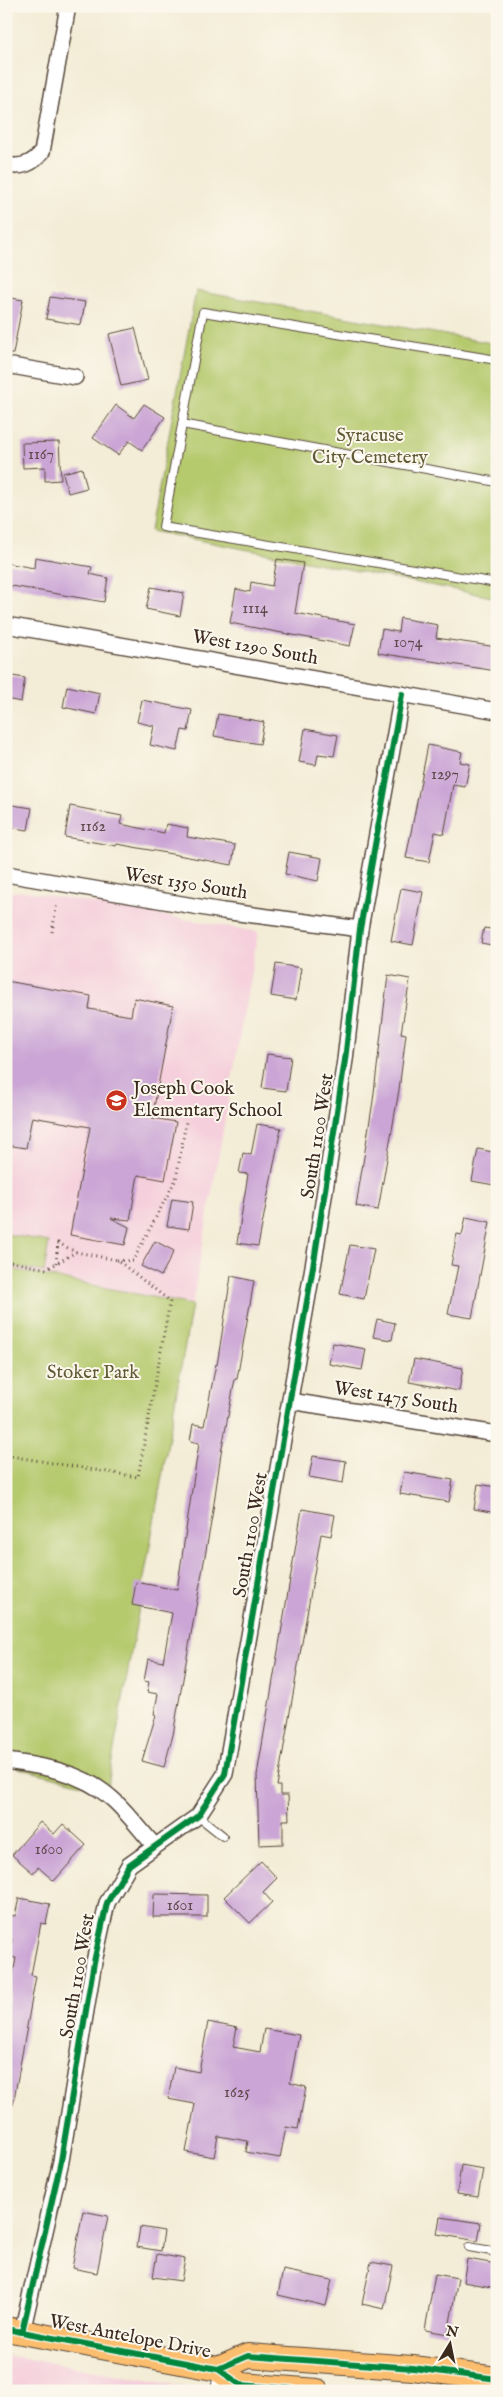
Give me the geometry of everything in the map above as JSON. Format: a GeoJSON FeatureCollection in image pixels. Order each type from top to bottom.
{"type":"FeatureCollection","features":[{"type":"Feature","properties":{"kind":"main road","name":"West Antelope Drive"},"geometry":{"type":"LineString","coordinates":[[14,2330],[216,2380],[241,2385],[317,2391]]}},
{"type":"Feature","properties":{"kind":"main road","name":"West Antelope Drive"},"geometry":{"type":"LineString","coordinates":[[216,2380],[248,2356],[413,2368],[497,2379]]}},
{"type":"Feature","properties":{"kind":"street"},"geometry":{"type":"LineString","coordinates":[[6,165],[16,166],[33,163],[42,152],[68,6]]}},
{"type":"Feature","properties":{"kind":"street"},"geometry":{"type":"LineString","coordinates":[[6,366],[74,377]]}},
{"type":"Feature","properties":{"kind":"street","name":"West 1290 South"},"geometry":{"type":"LineString","coordinates":[[6,625],[497,711]]}},
{"type":"Feature","properties":{"kind":"street","name":"South 1100 West"},"geometry":{"type":"LineString","coordinates":[[14,2330],[61,2161],[94,1962],[107,1903],[129,1865],[154,1845],[198,1816],[224,1774],[315,1255],[345,1060],[360,929],[402,694]]}},
{"type":"Feature","properties":{"kind":"street","name":"West 1350 South"},"geometry":{"type":"LineString","coordinates":[[6,874],[223,911],[360,929]]}},
{"type":"Feature","properties":{"kind":"street","name":"West 1475 South"},"geometry":{"type":"LineString","coordinates":[[290,1401],[496,1430]]}},
{"type":"Feature","properties":{"kind":"street"},"geometry":{"type":"LineString","coordinates":[[6,1760],[41,1766],[76,1776],[110,1797],[154,1845]]}},
{"type":"Feature","properties":{"kind":"lane"},"geometry":{"type":"LineString","coordinates":[[497,360],[203,312],[163,527],[497,583]]}},
{"type":"Feature","properties":{"kind":"lane"},"geometry":{"type":"LineString","coordinates":[[182,424],[497,482]]}},
{"type":"Feature","properties":{"kind":"lane"},"geometry":{"type":"LineString","coordinates":[[198,1816],[224,1836]]}},
{"type":"Feature","properties":{"kind":"lane"},"geometry":{"type":"LineString","coordinates":[[469,2247],[497,2252]]}},
{"type":"Feature","properties":{"kind":"path"},"geometry":{"type":"LineString","coordinates":[[52,932],[58,903]]}},
{"type":"Feature","properties":{"kind":"path"},"geometry":{"type":"LineString","coordinates":[[56,1264],[58,1243],[76,1252],[117,1260],[134,1261],[176,1179],[186,1122]]}},
{"type":"Feature","properties":{"kind":"path"},"geometry":{"type":"LineString","coordinates":[[6,1261],[47,1268],[76,1252]]}},
{"type":"Feature","properties":{"kind":"path"},"geometry":{"type":"LineString","coordinates":[[6,1460],[10,1456],[138,1476],[170,1301],[117,1260]]}},
{"type":"Feature","properties":{"kind":"shaded area","name":"Joseph Cook Elementary School"},"geometry":{"type":"Polygon","coordinates":[[[24,891],[258,932],[192,1305],[6,1268],[6,893],[24,891]]]}},
{"type":"Feature","properties":{"kind":"shaded area"},"geometry":{"type":"Polygon","coordinates":[[[6,2355],[208,2391],[6,2391],[6,2355]]]}},
{"type":"Feature","properties":{"kind":"green space","name":"Syracuse City Cemetery"},"geometry":{"type":"Polygon","coordinates":[[[196,291],[497,344],[497,598],[151,531],[196,291]]]}},
{"type":"Feature","properties":{"kind":"green space"},"geometry":{"type":"Polygon","coordinates":[[[6,1234],[49,1242],[44,1272],[6,1265],[6,1234]]]}},
{"type":"Feature","properties":{"kind":"green space","name":"Stoker Park"},"geometry":{"type":"Polygon","coordinates":[[[6,1268],[192,1305],[107,1790],[6,1765],[6,1268]]]}},
{"type":"Feature","properties":{"kind":"building"},"geometry":{"type":"Polygon","coordinates":[[[6,297],[23,300],[13,354],[6,354],[6,297]]]}},
{"type":"Feature","properties":{"kind":"building"},"geometry":{"type":"Polygon","coordinates":[[[50,297],[85,302],[81,325],[46,319],[50,297]]]}},
{"type":"Feature","properties":{"kind":"building"},"geometry":{"type":"Polygon","coordinates":[[[135,328],[148,380],[121,386],[109,334],[135,328]]]}},
{"type":"Feature","properties":{"kind":"building"},"geometry":{"type":"Polygon","coordinates":[[[144,404],[165,417],[142,450],[129,441],[118,455],[93,438],[116,405],[134,418],[144,404]]]}},
{"type":"Feature","properties":{"kind":"building"},"geometry":{"type":"Polygon","coordinates":[[[59,442],[61,480],[45,481],[45,467],[23,468],[22,443],[59,442]]]}},
{"type":"Feature","properties":{"kind":"building"},"geometry":{"type":"Polygon","coordinates":[[[82,468],[87,488],[68,493],[63,473],[82,468]]]}},
{"type":"Feature","properties":{"kind":"building"},"geometry":{"type":"Polygon","coordinates":[[[35,557],[92,567],[90,574],[108,578],[104,602],[6,585],[6,563],[34,568],[35,557]]]}},
{"type":"Feature","properties":{"kind":"building"},"geometry":{"type":"Polygon","coordinates":[[[277,559],[303,563],[295,613],[355,624],[350,646],[230,623],[236,589],[250,592],[251,582],[272,586],[277,559]]]}},
{"type":"Feature","properties":{"kind":"building"},"geometry":{"type":"Polygon","coordinates":[[[151,587],[184,593],[180,616],[146,609],[151,587]]]}},
{"type":"Feature","properties":{"kind":"building"},"geometry":{"type":"Polygon","coordinates":[[[400,618],[438,625],[436,638],[497,647],[497,671],[378,653],[382,629],[398,632],[400,618]]]}},
{"type":"Feature","properties":{"kind":"building"},"geometry":{"type":"Polygon","coordinates":[[[6,675],[25,678],[21,702],[6,699],[6,675]]]}},
{"type":"Feature","properties":{"kind":"building"},"geometry":{"type":"Polygon","coordinates":[[[67,686],[100,693],[96,714],[63,707],[67,686]]]}},
{"type":"Feature","properties":{"kind":"building"},"geometry":{"type":"Polygon","coordinates":[[[142,700],[192,710],[188,731],[182,730],[177,751],[150,745],[154,726],[137,722],[142,700]]]}},
{"type":"Feature","properties":{"kind":"building"},"geometry":{"type":"Polygon","coordinates":[[[218,714],[264,722],[260,744],[214,736],[218,714]]]}},
{"type":"Feature","properties":{"kind":"building"},"geometry":{"type":"Polygon","coordinates":[[[305,729],[338,735],[334,756],[318,754],[316,765],[299,762],[305,729]]]}},
{"type":"Feature","properties":{"kind":"building"},"geometry":{"type":"Polygon","coordinates":[[[428,745],[462,752],[460,762],[470,764],[465,787],[453,785],[444,834],[435,832],[429,862],[406,858],[428,745]]]}},
{"type":"Feature","properties":{"kind":"building"},"geometry":{"type":"Polygon","coordinates":[[[6,804],[32,808],[28,830],[6,827],[6,804]]]}},
{"type":"Feature","properties":{"kind":"building"},"geometry":{"type":"Polygon","coordinates":[[[70,806],[122,816],[120,824],[164,833],[166,824],[188,828],[187,837],[235,845],[232,865],[117,844],[116,846],[65,837],[70,806]]]}},
{"type":"Feature","properties":{"kind":"building"},"geometry":{"type":"Polygon","coordinates":[[[289,852],[322,858],[318,881],[285,874],[289,852]]]}},
{"type":"Feature","properties":{"kind":"building"},"geometry":{"type":"Polygon","coordinates":[[[401,888],[423,892],[413,945],[391,941],[401,888]]]}},
{"type":"Feature","properties":{"kind":"building"},"geometry":{"type":"Polygon","coordinates":[[[484,928],[497,930],[497,946],[481,943],[484,928]]]}},
{"type":"Feature","properties":{"kind":"building"},"geometry":{"type":"Polygon","coordinates":[[[276,964],[301,968],[296,1000],[271,996],[276,964]]]}},
{"type":"Feature","properties":{"kind":"building"},"geometry":{"type":"Polygon","coordinates":[[[388,975],[410,979],[401,1033],[406,1034],[399,1090],[378,1210],[356,1206],[373,1101],[388,975]]]}},
{"type":"Feature","properties":{"kind":"building"},"geometry":{"type":"Polygon","coordinates":[[[6,981],[91,996],[89,1009],[131,1016],[134,998],[173,1006],[152,1118],[176,1122],[165,1180],[138,1175],[130,1220],[111,1218],[129,1227],[125,1245],[70,1235],[90,1127],[32,1117],[26,1148],[6,1145],[6,981]]]}},
{"type":"Feature","properties":{"kind":"building"},"geometry":{"type":"Polygon","coordinates":[[[267,1054],[291,1057],[286,1091],[262,1088],[267,1054]]]}},
{"type":"Feature","properties":{"kind":"building"},"geometry":{"type":"Polygon","coordinates":[[[257,1124],[281,1128],[258,1246],[237,1243],[248,1174],[239,1173],[243,1153],[251,1155],[257,1124]]]}},
{"type":"Feature","properties":{"kind":"building"},"geometry":{"type":"Polygon","coordinates":[[[478,1149],[497,1153],[494,1185],[472,1181],[478,1149]]]}},
{"type":"Feature","properties":{"kind":"building"},"geometry":{"type":"Polygon","coordinates":[[[172,1199],[193,1202],[189,1229],[167,1226],[172,1199]]]}},
{"type":"Feature","properties":{"kind":"building"},"geometry":{"type":"Polygon","coordinates":[[[466,1217],[490,1222],[472,1318],[448,1314],[458,1266],[451,1265],[457,1234],[462,1235],[466,1217]]]}},
{"type":"Feature","properties":{"kind":"building"},"geometry":{"type":"Polygon","coordinates":[[[155,1241],[174,1251],[161,1276],[141,1266],[155,1241]]]}},
{"type":"Feature","properties":{"kind":"building"},"geometry":{"type":"Polygon","coordinates":[[[350,1245],[374,1249],[364,1299],[340,1294],[350,1245]]]}},
{"type":"Feature","properties":{"kind":"building"},"geometry":{"type":"Polygon","coordinates":[[[231,1276],[254,1281],[237,1379],[235,1379],[221,1453],[212,1517],[173,1735],[164,1767],[142,1761],[156,1715],[154,1714],[158,1694],[147,1692],[149,1682],[144,1681],[148,1659],[163,1662],[172,1613],[132,1605],[136,1582],[177,1590],[199,1443],[190,1441],[193,1424],[204,1426],[217,1365],[231,1276]]]}},
{"type":"Feature","properties":{"kind":"building"},"geometry":{"type":"Polygon","coordinates":[[[377,1319],[395,1323],[392,1340],[373,1337],[377,1319]]]}},
{"type":"Feature","properties":{"kind":"building"},"geometry":{"type":"Polygon","coordinates":[[[333,1343],[366,1349],[362,1370],[329,1364],[333,1343]]]}},
{"type":"Feature","properties":{"kind":"building"},"geometry":{"type":"Polygon","coordinates":[[[414,1359],[463,1368],[459,1391],[409,1382],[414,1359]]]}},
{"type":"Feature","properties":{"kind":"building"},"geometry":{"type":"Polygon","coordinates":[[[313,1456],[346,1461],[343,1483],[309,1477],[313,1456]]]}},
{"type":"Feature","properties":{"kind":"building"},"geometry":{"type":"Polygon","coordinates":[[[404,1472],[453,1480],[449,1502],[400,1494],[404,1472]]]}},
{"type":"Feature","properties":{"kind":"building"},"geometry":{"type":"Polygon","coordinates":[[[478,1484],[497,1487],[497,1513],[474,1509],[478,1484]]]}},
{"type":"Feature","properties":{"kind":"building"},"geometry":{"type":"Polygon","coordinates":[[[302,1509],[335,1515],[331,1536],[321,1534],[277,1786],[280,1786],[280,1795],[288,1795],[289,1820],[283,1820],[283,1844],[259,1845],[257,1775],[302,1509]]]}},
{"type":"Feature","properties":{"kind":"building"},"geometry":{"type":"Polygon","coordinates":[[[40,1822],[54,1834],[63,1824],[86,1845],[54,1881],[38,1867],[33,1873],[12,1855],[40,1822]]]}},
{"type":"Feature","properties":{"kind":"building"},"geometry":{"type":"Polygon","coordinates":[[[261,1861],[277,1878],[263,1892],[272,1902],[250,1923],[224,1897],[261,1861]]]}},
{"type":"Feature","properties":{"kind":"building"},"geometry":{"type":"Polygon","coordinates":[[[154,1894],[207,1895],[207,1917],[153,1917],[154,1894]]]}},
{"type":"Feature","properties":{"kind":"building"},"geometry":{"type":"Polygon","coordinates":[[[19,1898],[50,1904],[46,1924],[41,1923],[31,1975],[36,1976],[13,2105],[6,2105],[6,2010],[16,1958],[9,1957],[12,1939],[6,1938],[6,1924],[8,1915],[15,1916],[19,1898]]]}},
{"type":"Feature","properties":{"kind":"building"},"geometry":{"type":"Polygon","coordinates":[[[208,2022],[237,2028],[233,2047],[260,2052],[264,2029],[299,2035],[290,2083],[306,2087],[298,2129],[286,2127],[280,2158],[246,2152],[248,2141],[218,2136],[214,2157],[186,2152],[195,2104],[168,2099],[174,2067],[199,2072],[208,2022]]]}},
{"type":"Feature","properties":{"kind":"building"},"geometry":{"type":"Polygon","coordinates":[[[461,2165],[483,2169],[478,2197],[457,2194],[461,2165]]]}},
{"type":"Feature","properties":{"kind":"building"},"geometry":{"type":"Polygon","coordinates":[[[83,2211],[108,2216],[97,2273],[72,2268],[83,2211]]]}},
{"type":"Feature","properties":{"kind":"building"},"geometry":{"type":"Polygon","coordinates":[[[440,2217],[481,2223],[478,2241],[437,2234],[440,2217]]]}},
{"type":"Feature","properties":{"kind":"building"},"geometry":{"type":"Polygon","coordinates":[[[140,2227],[164,2231],[161,2251],[137,2247],[140,2227]]]}},
{"type":"Feature","properties":{"kind":"building"},"geometry":{"type":"Polygon","coordinates":[[[157,2254],[185,2259],[181,2281],[153,2277],[157,2254]]]}},
{"type":"Feature","properties":{"kind":"building"},"geometry":{"type":"Polygon","coordinates":[[[467,2259],[497,2264],[497,2288],[463,2282],[467,2259]]]}},
{"type":"Feature","properties":{"kind":"building"},"geometry":{"type":"Polygon","coordinates":[[[371,2262],[393,2266],[384,2309],[362,2304],[371,2262]]]}},
{"type":"Feature","properties":{"kind":"building"},"geometry":{"type":"Polygon","coordinates":[[[283,2270],[332,2280],[326,2306],[278,2295],[283,2270]]]}},
{"type":"Feature","properties":{"kind":"building"},"geometry":{"type":"Polygon","coordinates":[[[435,2274],[458,2278],[448,2334],[425,2330],[435,2274]]]}},
{"type":"Feature","properties":{"kind":"cycle path"},"geometry":{"type":"LineString","coordinates":[[22,2332],[61,2161],[94,1962],[107,1903],[129,1865],[198,1816],[225,1774],[315,1255],[345,1060],[360,929],[402,694]]}},
{"type":"Feature","properties":{"kind":"cycle path"},"geometry":{"type":"LineString","coordinates":[[6,2329],[218,2369],[241,2385],[317,2391]]}},
{"type":"Feature","properties":{"kind":"cycle path"},"geometry":{"type":"LineString","coordinates":[[218,2369],[248,2356],[413,2368],[497,2379]]}},
{"type":"Feature","properties":{"kind":"place","name":"Joseph Cook Elementary School"},"geometry":{"type":"Point","coordinates":[117,1100]}}]}
